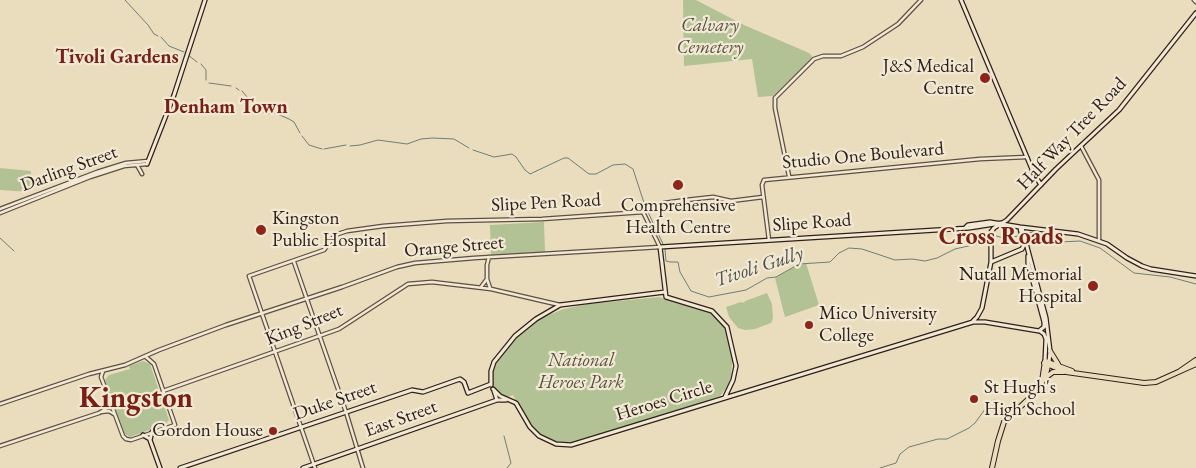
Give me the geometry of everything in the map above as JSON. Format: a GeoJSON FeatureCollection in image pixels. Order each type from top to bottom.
{"type":"FeatureCollection","features":[{"type":"Feature","properties":{"kind":"main road"},"geometry":{"type":"LineString","coordinates":[[147,162],[174,95],[205,0]]}},
{"type":"Feature","properties":{"kind":"main road"},"geometry":{"type":"LineString","coordinates":[[961,0],[1027,157],[1041,185]]}},
{"type":"Feature","properties":{"kind":"main road","name":"Half Way Tree Road"},"geometry":{"type":"LineString","coordinates":[[991,234],[1119,110],[1196,13]]}},
{"type":"Feature","properties":{"kind":"main road","name":"Slipe Road"},"geometry":{"type":"LineString","coordinates":[[966,227],[968,225],[990,222],[1001,223]]}},
{"type":"Feature","properties":{"kind":"main road"},"geometry":{"type":"LineString","coordinates":[[1001,223],[1021,228],[1078,234],[1100,240],[1142,266],[1196,276]]}},
{"type":"Feature","properties":{"kind":"main road","name":"Slipe Road"},"geometry":{"type":"LineString","coordinates":[[660,247],[986,226],[1001,223]]}},
{"type":"Feature","properties":{"kind":"main road"},"geometry":{"type":"LineString","coordinates":[[986,226],[991,234],[991,262],[980,312],[981,318],[986,322]]}},
{"type":"Feature","properties":{"kind":"main road"},"geometry":{"type":"LineString","coordinates":[[1021,228],[1024,246],[1022,249]]}},
{"type":"Feature","properties":{"kind":"main road"},"geometry":{"type":"LineString","coordinates":[[1022,234],[1046,318],[1050,351],[1044,379]]}},
{"type":"Feature","properties":{"kind":"main road"},"geometry":{"type":"LineString","coordinates":[[497,400],[491,384],[491,371],[494,362],[515,336],[536,319],[560,305],[606,298],[662,293],[660,247]]}},
{"type":"Feature","properties":{"kind":"main road"},"geometry":{"type":"LineString","coordinates":[[991,262],[1022,249]]}},
{"type":"Feature","properties":{"kind":"main road"},"geometry":{"type":"LineString","coordinates":[[1022,249],[1029,254]]}},
{"type":"Feature","properties":{"kind":"main road"},"geometry":{"type":"LineString","coordinates":[[1029,254],[1028,263],[1044,322],[1044,327],[1039,331]]}},
{"type":"Feature","properties":{"kind":"main road","name":"Heroes Circle"},"geometry":{"type":"LineString","coordinates":[[493,389],[498,394],[516,403],[530,427],[538,436],[556,444],[570,445],[726,396],[733,380],[736,366],[727,327],[712,312],[666,297],[662,293]]}},
{"type":"Feature","properties":{"kind":"main road"},"geometry":{"type":"LineString","coordinates":[[973,322],[980,312]]}},
{"type":"Feature","properties":{"kind":"main road"},"geometry":{"type":"LineString","coordinates":[[726,396],[973,322],[986,322],[1039,331],[1044,334],[1046,339],[1047,363]]}},
{"type":"Feature","properties":{"kind":"main road"},"geometry":{"type":"LineString","coordinates":[[1050,351],[1061,366]]}},
{"type":"Feature","properties":{"kind":"main road"},"geometry":{"type":"LineString","coordinates":[[1180,371],[1196,360]]}},
{"type":"Feature","properties":{"kind":"main road"},"geometry":{"type":"LineString","coordinates":[[1047,363],[1061,366],[1074,372]]}},
{"type":"Feature","properties":{"kind":"main road"},"geometry":{"type":"LineString","coordinates":[[1047,363],[1066,372]]}},
{"type":"Feature","properties":{"kind":"main road"},"geometry":{"type":"LineString","coordinates":[[992,468],[1004,422],[1035,393],[1044,379],[1053,372],[1074,372],[1144,383],[1156,382],[1194,366]]}},
{"type":"Feature","properties":{"kind":"main road","name":"Duke Street"},"geometry":{"type":"LineString","coordinates":[[180,468],[412,390],[423,392],[462,380],[468,393],[491,384]]}},
{"type":"Feature","properties":{"kind":"main road","name":"East Street"},"geometry":{"type":"LineString","coordinates":[[303,468],[314,466],[497,400],[509,399]]}},
{"type":"Feature","properties":{"kind":"main road"},"geometry":{"type":"LineString","coordinates":[[152,432],[150,440],[160,468]]}},
{"type":"Feature","properties":{"kind":"main road"},"geometry":{"type":"LineString","coordinates":[[143,435],[150,440]]}},
{"type":"Feature","properties":{"kind":"street"},"geometry":{"type":"LineString","coordinates":[[789,176],[775,108],[775,98],[814,59],[823,56],[841,56],[863,47],[898,24],[921,0]]}},
{"type":"Feature","properties":{"kind":"street"},"geometry":{"type":"LineString","coordinates":[[1080,146],[1099,180],[1100,240]]}},
{"type":"Feature","properties":{"kind":"street","name":"Studio One Boulevard"},"geometry":{"type":"LineString","coordinates":[[763,197],[762,182],[764,180],[789,176],[1027,157]]}},
{"type":"Feature","properties":{"kind":"street","name":"Darling Street"},"geometry":{"type":"LineString","coordinates":[[0,211],[90,177],[122,167],[147,162]]}},
{"type":"Feature","properties":{"kind":"street","name":"Darling Street"},"geometry":{"type":"LineString","coordinates":[[0,211],[97,172],[126,163],[147,162]]}},
{"type":"Feature","properties":{"kind":"street"},"geometry":{"type":"LineString","coordinates":[[137,164],[142,174]]}},
{"type":"Feature","properties":{"kind":"street","name":"Slipe Pen Road"},"geometry":{"type":"LineString","coordinates":[[294,262],[327,248],[335,235],[340,232],[383,226],[471,219],[499,221],[534,220],[643,212],[664,203],[713,196],[731,201],[763,197]]}},
{"type":"Feature","properties":{"kind":"street"},"geometry":{"type":"LineString","coordinates":[[763,197],[769,240]]}},
{"type":"Feature","properties":{"kind":"street"},"geometry":{"type":"LineString","coordinates":[[643,212],[660,247]]}},
{"type":"Feature","properties":{"kind":"street","name":"Orange Street"},"geometry":{"type":"LineString","coordinates":[[103,371],[125,365],[213,330],[397,267],[415,263],[474,258],[660,247]]}},
{"type":"Feature","properties":{"kind":"street"},"geometry":{"type":"LineString","coordinates":[[489,257],[487,279],[491,289]]}},
{"type":"Feature","properties":{"kind":"street"},"geometry":{"type":"LineString","coordinates":[[474,258],[483,259],[487,265]]}},
{"type":"Feature","properties":{"kind":"street"},"geometry":{"type":"LineString","coordinates":[[314,466],[250,276],[294,262],[346,412],[363,468]]}},
{"type":"Feature","properties":{"kind":"street"},"geometry":{"type":"LineString","coordinates":[[481,287],[487,279]]}},
{"type":"Feature","properties":{"kind":"street","name":"King Street"},"geometry":{"type":"LineString","coordinates":[[163,391],[339,330],[408,284],[422,282],[481,287],[560,305]]}},
{"type":"Feature","properties":{"kind":"street"},"geometry":{"type":"LineString","coordinates":[[0,404],[103,371],[101,376],[124,438],[131,440],[175,424],[153,363],[146,357]]}},
{"type":"Feature","properties":{"kind":"street"},"geometry":{"type":"LineString","coordinates":[[0,446],[99,412],[109,407],[111,402]]}},
{"type":"Feature","properties":{"kind":"street"},"geometry":{"type":"LineString","coordinates":[[99,412],[109,411],[115,414]]}},
{"type":"Feature","properties":{"kind":"green space","name":"Calvary Cemetery"},"geometry":{"type":"Polygon","coordinates":[[[683,0],[696,0],[744,25],[809,53],[812,56],[811,59],[773,96],[758,97],[752,59],[684,66],[683,0]]]}},
{"type":"Feature","properties":{"kind":"green space"},"geometry":{"type":"Polygon","coordinates":[[[0,168],[31,171],[30,192],[0,190],[0,168]]]}},
{"type":"Feature","properties":{"kind":"green space"},"geometry":{"type":"Polygon","coordinates":[[[544,222],[545,252],[491,255],[490,225],[544,222]]]}},
{"type":"Feature","properties":{"kind":"green space"},"geometry":{"type":"Polygon","coordinates":[[[806,263],[819,305],[785,317],[775,278],[794,267],[806,263]]]}},
{"type":"Feature","properties":{"kind":"green space"},"geometry":{"type":"Polygon","coordinates":[[[767,293],[772,304],[773,318],[771,323],[755,329],[745,330],[738,328],[729,317],[726,307],[741,302],[744,303],[767,293]]]}},
{"type":"Feature","properties":{"kind":"green space","name":"National Heroes Park"},"geometry":{"type":"Polygon","coordinates":[[[659,297],[711,313],[726,328],[733,353],[731,376],[727,387],[720,396],[579,442],[556,445],[536,433],[528,423],[513,395],[508,397],[503,395],[497,391],[492,383],[492,372],[497,361],[524,330],[538,319],[564,309],[588,304],[659,297]]]}},
{"type":"Feature","properties":{"kind":"green space"},"geometry":{"type":"Polygon","coordinates":[[[143,361],[150,364],[169,420],[166,424],[130,437],[125,434],[105,380],[109,375],[130,369],[129,366],[143,361]]]}},
{"type":"Feature","properties":{"kind":"waterway","name":"Tivoli Gully"},"geometry":{"type":"LineString","coordinates":[[125,0],[154,34],[158,36]]}},
{"type":"Feature","properties":{"kind":"waterway","name":"Tivoli Gully"},"geometry":{"type":"LineString","coordinates":[[161,37],[169,46],[184,52]]}},
{"type":"Feature","properties":{"kind":"waterway","name":"Tivoli Gully"},"geometry":{"type":"LineString","coordinates":[[188,55],[197,62]]}},
{"type":"Feature","properties":{"kind":"waterway","name":"Tivoli Gully"},"geometry":{"type":"LineString","coordinates":[[201,64],[206,70],[206,80]]}},
{"type":"Feature","properties":{"kind":"waterway","name":"Tivoli Gully"},"geometry":{"type":"LineString","coordinates":[[209,83],[231,86]]}},
{"type":"Feature","properties":{"kind":"waterway","name":"Tivoli Gully"},"geometry":{"type":"LineString","coordinates":[[242,91],[254,105]]}},
{"type":"Feature","properties":{"kind":"waterway","name":"Tivoli Gully"},"geometry":{"type":"LineString","coordinates":[[257,108],[266,114],[275,113],[289,119],[294,122],[300,133]]}},
{"type":"Feature","properties":{"kind":"waterway","name":"Tivoli Gully"},"geometry":{"type":"LineString","coordinates":[[302,136],[309,145],[322,149]]}},
{"type":"Feature","properties":{"kind":"waterway","name":"Tivoli Gully"},"geometry":{"type":"LineString","coordinates":[[350,146],[378,140],[407,144],[421,139],[433,138],[454,139],[469,148]]}},
{"type":"Feature","properties":{"kind":"waterway","name":"Tivoli Gully"},"geometry":{"type":"LineString","coordinates":[[324,149],[346,145]]}},
{"type":"Feature","properties":{"kind":"waterway","name":"Tivoli Gully"},"geometry":{"type":"LineString","coordinates":[[473,150],[494,157],[512,154],[530,174],[564,158],[568,158],[589,174],[596,174],[613,165],[625,164],[633,169],[646,209]]}},
{"type":"Feature","properties":{"kind":"waterway","name":"Tivoli Gully"},"geometry":{"type":"LineString","coordinates":[[648,212],[663,244]]}},
{"type":"Feature","properties":{"kind":"waterway","name":"Tivoli Gully"},"geometry":{"type":"LineString","coordinates":[[1025,233],[1036,232],[1060,242],[1080,241],[1100,248],[1134,273],[1170,277],[1196,284]]}},
{"type":"Feature","properties":{"kind":"waterway","name":"Tivoli Gully"},"geometry":{"type":"LineString","coordinates":[[665,249],[666,261],[678,262],[680,272],[691,291],[709,297],[746,290],[767,278],[776,277],[799,264],[830,262],[839,253],[849,248],[862,249],[895,260],[912,259],[925,261],[937,258],[955,249],[977,244],[993,235],[1007,239],[1021,235]]}},
{"type":"Feature","properties":{"kind":"waterway"},"geometry":{"type":"LineString","coordinates":[[0,238],[14,251]]}},
{"type":"Feature","properties":{"kind":"waterway"},"geometry":{"type":"LineString","coordinates":[[880,468],[896,463],[900,454],[909,447],[938,439],[947,439],[969,428],[991,401],[995,400]]}},
{"type":"Feature","properties":{"kind":"waterway"},"geometry":{"type":"LineString","coordinates":[[504,436],[511,463],[507,468]]}},
{"type":"Feature","properties":{"kind":"place","name":"J&S Medical Centre"},"geometry":{"type":"Point","coordinates":[985,78]}},
{"type":"Feature","properties":{"kind":"place","name":"Comprehensive Health Centre"},"geometry":{"type":"Point","coordinates":[678,185]}},
{"type":"Feature","properties":{"kind":"place","name":"Kingston Public Hospital"},"geometry":{"type":"Point","coordinates":[261,230]}},
{"type":"Feature","properties":{"kind":"place","name":"Nutall Memorial Hospital"},"geometry":{"type":"Point","coordinates":[1093,286]}},
{"type":"Feature","properties":{"kind":"place","name":"Mico University College"},"geometry":{"type":"Point","coordinates":[809,325]}},
{"type":"Feature","properties":{"kind":"place","name":"St Hugh's High School"},"geometry":{"type":"Point","coordinates":[974,399]}},
{"type":"Feature","properties":{"kind":"place","name":"Gordon House"},"geometry":{"type":"Point","coordinates":[273,431]}},
{"type":"Feature","properties":{"kind":"district","name":"Tivoli Gardens"},"geometry":{"type":"Point","coordinates":[117,58]}},
{"type":"Feature","properties":{"kind":"district","name":"Denham Town"},"geometry":{"type":"Point","coordinates":[226,108]}},
{"type":"Feature","properties":{"kind":"district","name":"Cross Roads"},"geometry":{"type":"Point","coordinates":[1001,237]}},
{"type":"Feature","properties":{"kind":"district","name":"Kingston"},"geometry":{"type":"Point","coordinates":[136,399]}}]}
